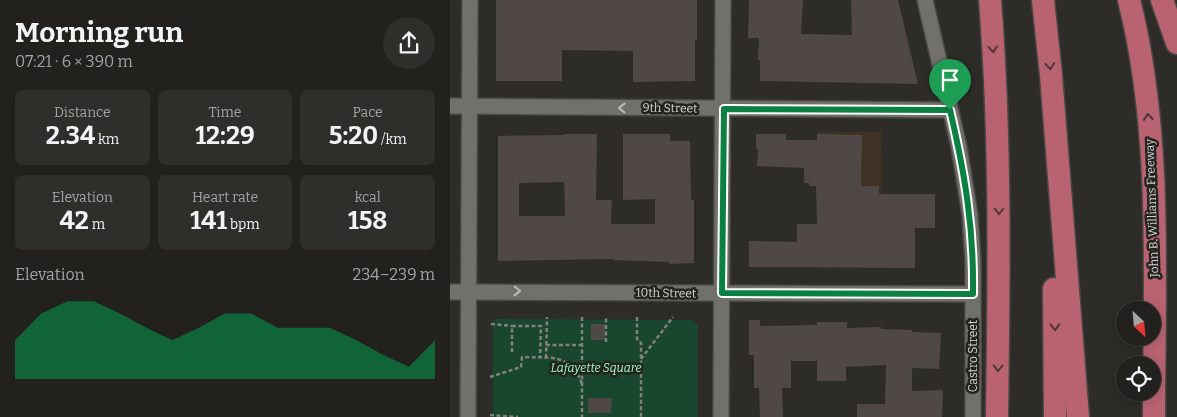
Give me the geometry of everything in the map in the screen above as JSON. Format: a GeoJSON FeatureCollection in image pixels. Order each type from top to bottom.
{"type":"FeatureCollection","features":[{"type":"Feature","properties":{"kind":"highway"},"geometry":{"type":"LineString","coordinates":[[990,0],[998,178],[997,417]]}},
{"type":"Feature","properties":{"kind":"highway"},"geometry":{"type":"LineString","coordinates":[[1043,0],[1078,417]]}},
{"type":"Feature","properties":{"kind":"highway","name":"John B. Williams Freeway"},"geometry":{"type":"LineString","coordinates":[[1129,0],[1141,60],[1149,126],[1153,192],[1154,301]]}},
{"type":"Feature","properties":{"kind":"highway"},"geometry":{"type":"LineString","coordinates":[[1162,0],[1177,43]]}},
{"type":"Feature","properties":{"kind":"highway"},"geometry":{"type":"LineString","coordinates":[[1055,417],[1054,262],[1059,174]]}},
{"type":"Feature","properties":{"kind":"highway","name":"John B. Williams Freeway"},"geometry":{"type":"LineString","coordinates":[[1154,346],[1154,417]]}},
{"type":"Feature","properties":{"kind":"highway"},"geometry":{"type":"LineString","coordinates":[[1158,346],[1169,417]]}},
{"type":"Feature","properties":{"kind":"street"},"geometry":{"type":"LineString","coordinates":[[468,417],[470,0]]}},
{"type":"Feature","properties":{"kind":"street"},"geometry":{"type":"LineString","coordinates":[[721,417],[724,0]]}},
{"type":"Feature","properties":{"kind":"street","name":"Castro Street"},"geometry":{"type":"LineString","coordinates":[[925,0],[962,165],[970,214],[973,294],[973,417]]}},
{"type":"Feature","properties":{"kind":"street","name":"9th Street"},"geometry":{"type":"LineString","coordinates":[[450,106],[950,110]]}},
{"type":"Feature","properties":{"kind":"street","name":"10th Street"},"geometry":{"type":"LineString","coordinates":[[450,292],[973,294]]}},
{"type":"Feature","properties":{"kind":"path"},"geometry":{"type":"LineString","coordinates":[[546,317],[546,358]]}},
{"type":"Feature","properties":{"kind":"path"},"geometry":{"type":"LineString","coordinates":[[582,317],[582,417]]}},
{"type":"Feature","properties":{"kind":"path"},"geometry":{"type":"LineString","coordinates":[[606,317],[606,342]]}},
{"type":"Feature","properties":{"kind":"path"},"geometry":{"type":"LineString","coordinates":[[637,317],[637,339],[640,343],[642,417]]}},
{"type":"Feature","properties":{"kind":"path"},"geometry":{"type":"LineString","coordinates":[[640,360],[673,317]]}},
{"type":"Feature","properties":{"kind":"path"},"geometry":{"type":"LineString","coordinates":[[491,324],[541,326],[540,357]]}},
{"type":"Feature","properties":{"kind":"path"},"geometry":{"type":"LineString","coordinates":[[512,326],[512,352]]}},
{"type":"Feature","properties":{"kind":"path"},"geometry":{"type":"LineString","coordinates":[[541,330],[547,330]]}},
{"type":"Feature","properties":{"kind":"path"},"geometry":{"type":"LineString","coordinates":[[546,345],[582,345]]}},
{"type":"Feature","properties":{"kind":"path"},"geometry":{"type":"LineString","coordinates":[[490,377],[521,367],[522,357],[540,357],[562,360],[569,363],[576,370],[582,384]]}},
{"type":"Feature","properties":{"kind":"path"},"geometry":{"type":"LineString","coordinates":[[490,415],[518,417]]}},
{"type":"Feature","properties":{"kind":"shaded area"},"geometry":{"type":"Polygon","coordinates":[[[817,132],[881,132],[882,200],[816,199],[817,132]]]}},
{"type":"Feature","properties":{"kind":"green space","name":"Lafayette Square"},"geometry":{"type":"Polygon","coordinates":[[[496,319],[693,320],[698,326],[698,417],[493,417],[493,322],[496,319]]]}},
{"type":"Feature","properties":{"kind":"building"},"geometry":{"type":"Polygon","coordinates":[[[496,0],[697,0],[695,81],[633,82],[633,51],[562,50],[562,81],[496,81],[496,0]]]}},
{"type":"Feature","properties":{"kind":"building"},"geometry":{"type":"Polygon","coordinates":[[[749,0],[803,0],[801,34],[852,35],[851,0],[898,0],[918,84],[760,81],[760,60],[758,60],[759,38],[748,38],[749,0]]]}},
{"type":"Feature","properties":{"kind":"building"},"geometry":{"type":"Polygon","coordinates":[[[597,134],[596,200],[612,200],[611,224],[655,224],[655,199],[623,200],[623,134],[670,134],[670,141],[690,141],[691,200],[694,200],[694,263],[669,264],[669,262],[613,259],[498,261],[498,136],[597,134]],[[564,182],[519,183],[519,216],[565,216],[564,182]]]}},
{"type":"Feature","properties":{"kind":"building"},"geometry":{"type":"Polygon","coordinates":[[[756,134],[786,134],[786,140],[817,140],[817,134],[862,135],[861,186],[879,186],[879,194],[935,194],[935,228],[915,228],[915,268],[749,267],[749,241],[797,242],[797,224],[817,224],[816,186],[809,186],[809,183],[804,183],[804,168],[757,166],[758,149],[756,149],[756,134]]]}},
{"type":"Feature","properties":{"kind":"building"},"geometry":{"type":"Polygon","coordinates":[[[749,320],[760,320],[760,326],[817,325],[817,322],[847,322],[847,328],[881,327],[881,329],[941,333],[939,369],[912,368],[912,391],[943,390],[942,417],[857,417],[857,404],[885,404],[886,365],[846,367],[846,381],[817,381],[817,361],[791,361],[791,388],[782,388],[783,417],[760,417],[759,388],[754,388],[754,355],[749,355],[749,320]]]}},
{"type":"Feature","properties":{"kind":"building"},"geometry":{"type":"Polygon","coordinates":[[[591,324],[605,324],[605,340],[591,340],[591,324]]]}},
{"type":"Feature","properties":{"kind":"building"},"geometry":{"type":"Polygon","coordinates":[[[588,398],[612,398],[611,413],[588,413],[588,398]]]}},
{"type":"Feature","properties":{"kind":"route"},"geometry":{"type":"LineString","coordinates":[[724,109],[950,110],[962,165],[972,228],[973,294],[722,293],[724,109]]}}]}
